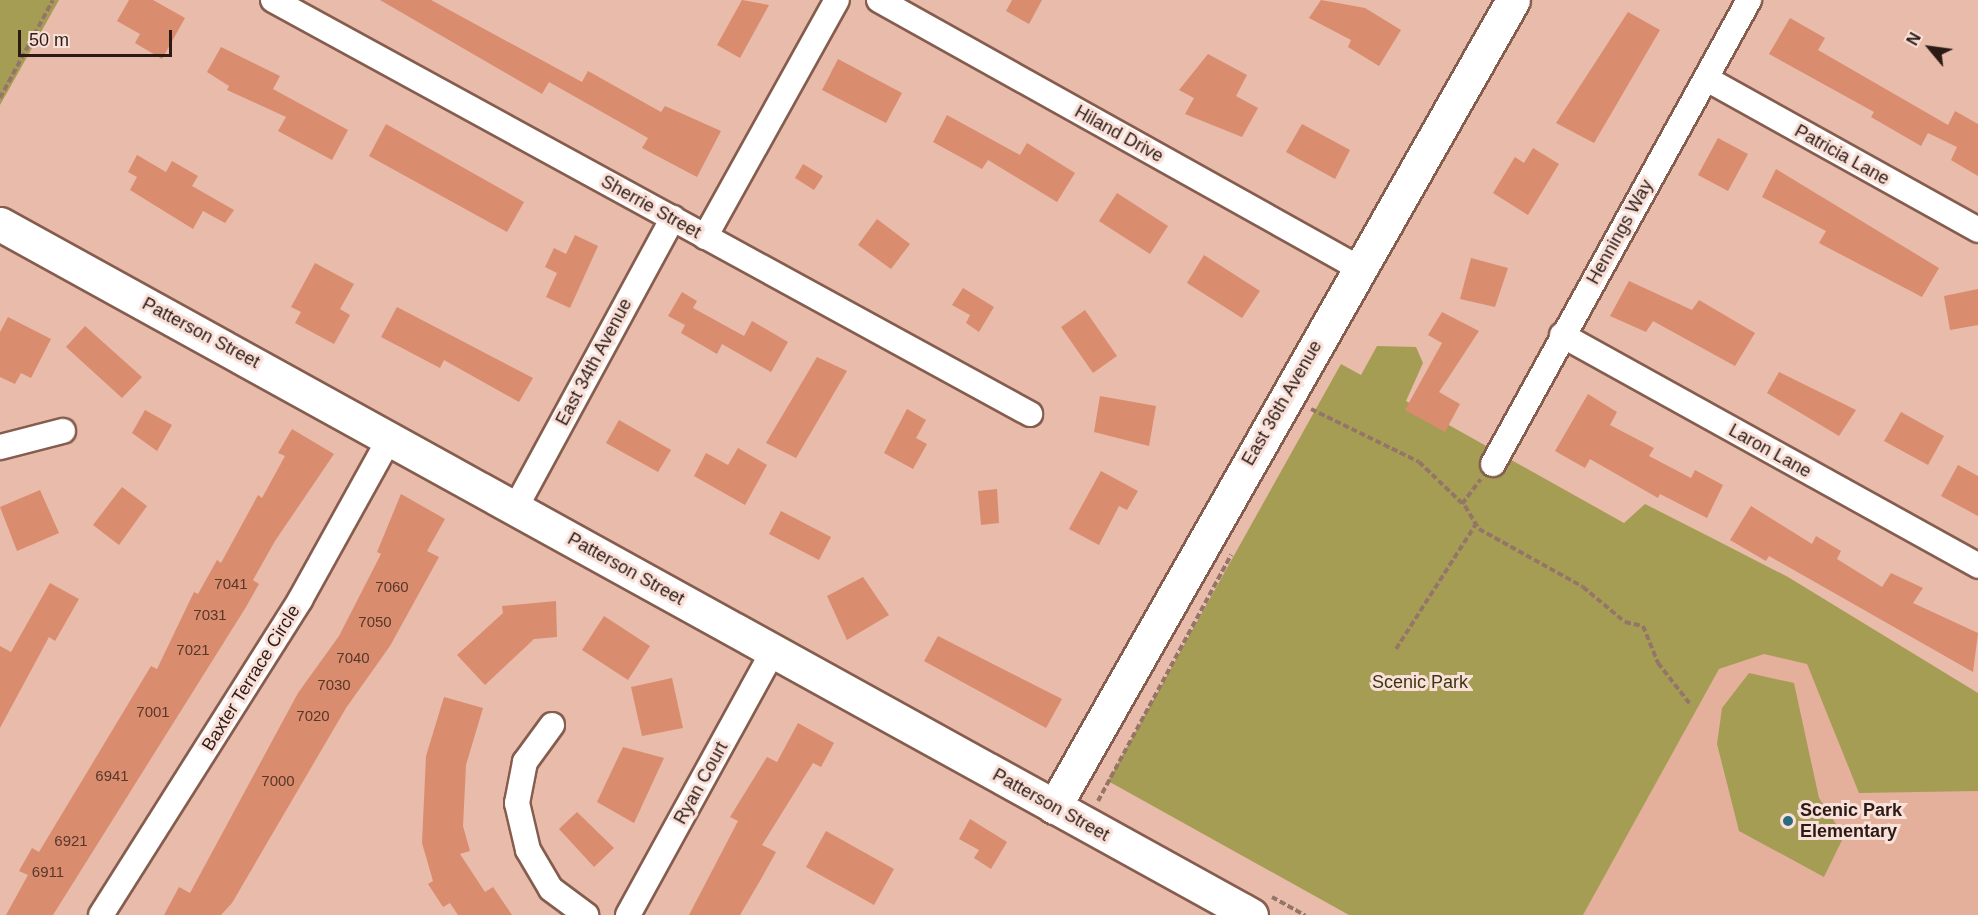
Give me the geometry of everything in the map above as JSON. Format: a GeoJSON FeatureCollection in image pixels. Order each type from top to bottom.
{"type":"FeatureCollection","features":[{"type":"Feature","properties":{"kind":"street","name":"Sherrie Street"},"geometry":{"type":"LineString","coordinates":[[273,0],[1030,414]]}},
{"type":"Feature","properties":{"kind":"street"},"geometry":{"type":"LineString","coordinates":[[705,237],[837,0]]}},
{"type":"Feature","properties":{"kind":"street","name":"Hiland Drive"},"geometry":{"type":"LineString","coordinates":[[879,0],[1359,268]]}},
{"type":"Feature","properties":{"kind":"street","name":"East 36th Avenue"},"geometry":{"type":"LineString","coordinates":[[1054,807],[1359,268],[1514,0]]}},
{"type":"Feature","properties":{"kind":"street","name":"Hennings Way"},"geometry":{"type":"LineString","coordinates":[[1492,464],[1749,0]]}},
{"type":"Feature","properties":{"kind":"street","name":"Patricia Lane"},"geometry":{"type":"LineString","coordinates":[[1707,79],[1978,230]]}},
{"type":"Feature","properties":{"kind":"street","name":"East 34th Avenue"},"geometry":{"type":"LineString","coordinates":[[516,507],[673,218]]}},
{"type":"Feature","properties":{"kind":"street","name":"Patterson Street"},"geometry":{"type":"LineString","coordinates":[[0,224],[391,436],[1251,915]]}},
{"type":"Feature","properties":{"kind":"street","name":"Laron Lane"},"geometry":{"type":"LineString","coordinates":[[1562,335],[1978,566]]}},
{"type":"Feature","properties":{"kind":"street"},"geometry":{"type":"LineString","coordinates":[[0,447],[63,431]]}},
{"type":"Feature","properties":{"kind":"street","name":"Baxter Terrace Circle"},"geometry":{"type":"LineString","coordinates":[[101,915],[300,600],[391,436]]}},
{"type":"Feature","properties":{"kind":"street","name":"Ryan Court"},"geometry":{"type":"LineString","coordinates":[[628,915],[774,651]]}},
{"type":"Feature","properties":{"kind":"street"},"geometry":{"type":"LineString","coordinates":[[552,725],[525,762],[517,803],[528,850],[551,889],[586,915]]}},
{"type":"Feature","properties":{"kind":"path"},"geometry":{"type":"LineString","coordinates":[[0,98],[52,0]]}},
{"type":"Feature","properties":{"kind":"path"},"geometry":{"type":"LineString","coordinates":[[1311,410],[1419,462],[1462,504],[1476,524],[1583,587],[1625,622],[1643,626],[1658,663],[1690,704]]}},
{"type":"Feature","properties":{"kind":"path"},"geometry":{"type":"LineString","coordinates":[[1462,504],[1492,464]]}},
{"type":"Feature","properties":{"kind":"path"},"geometry":{"type":"LineString","coordinates":[[1396,649],[1476,524]]}},
{"type":"Feature","properties":{"kind":"shaded area","name":"Scenic Park Elementary"},"geometry":{"type":"Polygon","coordinates":[[[1731,583],[1978,727],[1978,915],[1546,915],[1731,583]]]}},
{"type":"Feature","properties":{"kind":"green space"},"geometry":{"type":"Polygon","coordinates":[[[0,0],[59,0],[0,105],[0,0]]]}},
{"type":"Feature","properties":{"kind":"green space","name":"Scenic Park"},"geometry":{"type":"Polygon","coordinates":[[[1377,346],[1416,347],[1423,363],[1406,401],[1624,523],[1645,504],[1710,537],[1788,577],[1978,693],[1978,791],[1859,793],[1807,664],[1764,654],[1719,669],[1583,915],[1349,915],[1108,781],[1341,364],[1361,375],[1377,346]]]}},
{"type":"Feature","properties":{"kind":"green space"},"geometry":{"type":"Polygon","coordinates":[[[1749,673],[1794,683],[1819,798],[1844,836],[1824,877],[1739,831],[1717,744],[1722,708],[1749,673]]]}},
{"type":"Feature","properties":{"kind":"building"},"geometry":{"type":"Polygon","coordinates":[[[129,0],[153,0],[185,18],[162,59],[135,43],[140,34],[117,21],[129,0]]]}},
{"type":"Feature","properties":{"kind":"building"},"geometry":{"type":"Polygon","coordinates":[[[380,0],[431,0],[582,82],[588,71],[661,112],[665,106],[721,131],[697,177],[642,148],[648,138],[549,82],[542,94],[380,0]]]}},
{"type":"Feature","properties":{"kind":"building"},"geometry":{"type":"Polygon","coordinates":[[[742,0],[769,5],[740,58],[717,45],[742,0]]]}},
{"type":"Feature","properties":{"kind":"building"},"geometry":{"type":"Polygon","coordinates":[[[1012,0],[1042,0],[1029,24],[1006,11],[1012,0]]]}},
{"type":"Feature","properties":{"kind":"building"},"geometry":{"type":"Polygon","coordinates":[[[1321,0],[1365,8],[1401,30],[1379,66],[1348,47],[1351,40],[1309,18],[1321,0]]]}},
{"type":"Feature","properties":{"kind":"building"},"geometry":{"type":"Polygon","coordinates":[[[1628,12],[1660,30],[1594,143],[1556,123],[1628,12]]]}},
{"type":"Feature","properties":{"kind":"building"},"geometry":{"type":"Polygon","coordinates":[[[1790,18],[1825,38],[1818,50],[1948,125],[1955,111],[1978,124],[1978,176],[1951,160],[1957,147],[1928,133],[1921,146],[1871,117],[1874,112],[1769,54],[1790,18]]]}},
{"type":"Feature","properties":{"kind":"building"},"geometry":{"type":"Polygon","coordinates":[[[221,47],[280,76],[273,89],[348,130],[332,160],[278,131],[286,117],[227,90],[229,86],[207,72],[221,47]]]}},
{"type":"Feature","properties":{"kind":"building"},"geometry":{"type":"Polygon","coordinates":[[[1208,54],[1247,75],[1236,96],[1258,108],[1242,137],[1185,114],[1194,98],[1179,90],[1208,54]]]}},
{"type":"Feature","properties":{"kind":"building"},"geometry":{"type":"Polygon","coordinates":[[[838,59],[902,93],[886,123],[822,90],[838,59]]]}},
{"type":"Feature","properties":{"kind":"building"},"geometry":{"type":"Polygon","coordinates":[[[947,115],[1020,155],[1027,143],[1075,173],[1057,202],[988,160],[982,169],[933,142],[947,115]]]}},
{"type":"Feature","properties":{"kind":"building"},"geometry":{"type":"Polygon","coordinates":[[[386,124],[524,202],[507,232],[369,156],[386,124]]]}},
{"type":"Feature","properties":{"kind":"building"},"geometry":{"type":"Polygon","coordinates":[[[1302,124],[1350,150],[1335,179],[1286,152],[1302,124]]]}},
{"type":"Feature","properties":{"kind":"building"},"geometry":{"type":"Polygon","coordinates":[[[1718,138],[1748,154],[1728,191],[1698,175],[1718,138]]]}},
{"type":"Feature","properties":{"kind":"building"},"geometry":{"type":"Polygon","coordinates":[[[1533,148],[1559,164],[1528,215],[1493,193],[1515,157],[1524,163],[1533,148]]]}},
{"type":"Feature","properties":{"kind":"building"},"geometry":{"type":"Polygon","coordinates":[[[137,155],[166,172],[172,161],[198,176],[192,186],[234,210],[225,223],[203,211],[193,229],[130,190],[137,177],[128,172],[137,155]]]}},
{"type":"Feature","properties":{"kind":"building"},"geometry":{"type":"Polygon","coordinates":[[[803,164],[823,176],[814,190],[795,178],[803,164]]]}},
{"type":"Feature","properties":{"kind":"building"},"geometry":{"type":"Polygon","coordinates":[[[1776,169],[1939,268],[1922,297],[1819,243],[1826,231],[1762,197],[1776,169]]]}},
{"type":"Feature","properties":{"kind":"building"},"geometry":{"type":"Polygon","coordinates":[[[1117,193],[1168,226],[1150,254],[1099,221],[1117,193]]]}},
{"type":"Feature","properties":{"kind":"building"},"geometry":{"type":"Polygon","coordinates":[[[877,219],[910,244],[891,269],[858,245],[877,219]]]}},
{"type":"Feature","properties":{"kind":"building"},"geometry":{"type":"Polygon","coordinates":[[[575,235],[598,246],[570,308],[546,297],[557,273],[545,267],[554,248],[566,254],[575,235]]]}},
{"type":"Feature","properties":{"kind":"building"},"geometry":{"type":"Polygon","coordinates":[[[1204,255],[1260,291],[1242,318],[1187,283],[1204,255]]]}},
{"type":"Feature","properties":{"kind":"building"},"geometry":{"type":"Polygon","coordinates":[[[1471,258],[1508,268],[1495,307],[1460,299],[1471,258]]]}},
{"type":"Feature","properties":{"kind":"building"},"geometry":{"type":"Polygon","coordinates":[[[315,263],[354,284],[340,309],[350,315],[334,344],[295,323],[301,312],[291,307],[315,263]]]}},
{"type":"Feature","properties":{"kind":"building"},"geometry":{"type":"Polygon","coordinates":[[[1629,281],[1692,310],[1699,300],[1755,333],[1735,366],[1653,321],[1646,332],[1610,316],[1629,281]]]}},
{"type":"Feature","properties":{"kind":"building"},"geometry":{"type":"Polygon","coordinates":[[[963,288],[994,307],[979,332],[966,323],[970,315],[952,305],[963,288]]]}},
{"type":"Feature","properties":{"kind":"building"},"geometry":{"type":"Polygon","coordinates":[[[1978,289],[1978,325],[1950,330],[1944,296],[1978,289]]]}},
{"type":"Feature","properties":{"kind":"building"},"geometry":{"type":"Polygon","coordinates":[[[682,292],[697,301],[693,308],[744,336],[752,321],[788,342],[771,372],[722,344],[717,354],[681,333],[685,325],[668,316],[682,292]]]}},
{"type":"Feature","properties":{"kind":"building"},"geometry":{"type":"Polygon","coordinates":[[[397,307],[533,378],[519,402],[444,360],[440,368],[381,337],[397,307]]]}},
{"type":"Feature","properties":{"kind":"building"},"geometry":{"type":"Polygon","coordinates":[[[1085,310],[1117,356],[1093,373],[1061,327],[1085,310]]]}},
{"type":"Feature","properties":{"kind":"building"},"geometry":{"type":"Polygon","coordinates":[[[1442,312],[1479,331],[1439,392],[1460,404],[1445,432],[1405,410],[1442,343],[1428,335],[1442,312]]]}},
{"type":"Feature","properties":{"kind":"building"},"geometry":{"type":"Polygon","coordinates":[[[8,317],[51,339],[31,378],[21,373],[15,384],[0,377],[0,332],[8,317]]]}},
{"type":"Feature","properties":{"kind":"building"},"geometry":{"type":"Polygon","coordinates":[[[85,326],[142,377],[122,398],[66,347],[85,326]]]}},
{"type":"Feature","properties":{"kind":"building"},"geometry":{"type":"Polygon","coordinates":[[[817,357],[847,371],[796,458],[766,443],[817,357]]]}},
{"type":"Feature","properties":{"kind":"building"},"geometry":{"type":"Polygon","coordinates":[[[1779,372],[1856,410],[1839,436],[1767,393],[1779,372]]]}},
{"type":"Feature","properties":{"kind":"building"},"geometry":{"type":"Polygon","coordinates":[[[1588,394],[1617,412],[1610,425],[1654,448],[1649,456],[1691,478],[1695,470],[1723,485],[1707,518],[1660,494],[1658,498],[1590,459],[1585,468],[1555,451],[1588,394]]]}},
{"type":"Feature","properties":{"kind":"building"},"geometry":{"type":"Polygon","coordinates":[[[1100,396],[1156,406],[1149,446],[1094,432],[1100,396]]]}},
{"type":"Feature","properties":{"kind":"building"},"geometry":{"type":"Polygon","coordinates":[[[907,409],[926,420],[916,438],[927,444],[913,469],[884,453],[907,409]]]}},
{"type":"Feature","properties":{"kind":"building"},"geometry":{"type":"Polygon","coordinates":[[[145,410],[172,425],[157,451],[132,433],[145,410]]]}},
{"type":"Feature","properties":{"kind":"building"},"geometry":{"type":"Polygon","coordinates":[[[1901,412],[1944,436],[1928,465],[1884,441],[1901,412]]]}},
{"type":"Feature","properties":{"kind":"building"},"geometry":{"type":"Polygon","coordinates":[[[619,420],[671,450],[658,472],[606,443],[619,420]]]}},
{"type":"Feature","properties":{"kind":"building"},"geometry":{"type":"Polygon","coordinates":[[[292,429],[334,454],[275,541],[253,580],[259,584],[246,607],[53,915],[6,915],[28,875],[19,871],[32,848],[39,852],[151,666],[157,669],[194,592],[198,594],[217,560],[221,563],[258,495],[262,498],[285,456],[278,453],[292,429]]]}},
{"type":"Feature","properties":{"kind":"building"},"geometry":{"type":"Polygon","coordinates":[[[738,448],[767,465],[745,505],[694,476],[706,453],[728,465],[738,448]]]}},
{"type":"Feature","properties":{"kind":"building"},"geometry":{"type":"Polygon","coordinates":[[[1958,465],[1978,476],[1978,516],[1941,496],[1958,465]]]}},
{"type":"Feature","properties":{"kind":"building"},"geometry":{"type":"Polygon","coordinates":[[[1101,471],[1138,491],[1127,510],[1119,506],[1099,545],[1069,529],[1101,471]]]}},
{"type":"Feature","properties":{"kind":"building"},"geometry":{"type":"Polygon","coordinates":[[[122,487],[147,506],[119,545],[93,525],[122,487]]]}},
{"type":"Feature","properties":{"kind":"building"},"geometry":{"type":"Polygon","coordinates":[[[997,489],[999,523],[981,525],[978,491],[997,489]]]}},
{"type":"Feature","properties":{"kind":"building"},"geometry":{"type":"Polygon","coordinates":[[[40,490],[59,533],[17,551],[0,507],[40,490]]]}},
{"type":"Feature","properties":{"kind":"building"},"geometry":{"type":"Polygon","coordinates":[[[401,494],[445,519],[427,551],[439,557],[390,646],[346,708],[232,903],[221,915],[164,915],[179,887],[190,893],[298,693],[339,636],[381,554],[377,552],[401,494]]]}},
{"type":"Feature","properties":{"kind":"building"},"geometry":{"type":"Polygon","coordinates":[[[1751,506],[1812,544],[1816,536],[1841,551],[1837,559],[1882,587],[1891,573],[1923,588],[1913,603],[1978,633],[1973,672],[1769,556],[1766,561],[1730,540],[1751,506]]]}},
{"type":"Feature","properties":{"kind":"building"},"geometry":{"type":"Polygon","coordinates":[[[781,511],[831,537],[819,560],[769,534],[781,511]]]}},
{"type":"Feature","properties":{"kind":"building"},"geometry":{"type":"Polygon","coordinates":[[[863,577],[889,615],[847,640],[827,596],[863,577]]]}},
{"type":"Feature","properties":{"kind":"building"},"geometry":{"type":"Polygon","coordinates":[[[50,583],[79,599],[55,641],[49,637],[0,728],[0,646],[11,652],[50,583]]]}},
{"type":"Feature","properties":{"kind":"building"},"geometry":{"type":"Polygon","coordinates":[[[556,601],[557,637],[534,639],[485,685],[457,655],[503,613],[502,606],[556,601]]]}},
{"type":"Feature","properties":{"kind":"building"},"geometry":{"type":"Polygon","coordinates":[[[604,616],[650,646],[628,680],[582,650],[604,616]]]}},
{"type":"Feature","properties":{"kind":"building"},"geometry":{"type":"Polygon","coordinates":[[[938,636],[1062,699],[1046,728],[924,661],[938,636]]]}},
{"type":"Feature","properties":{"kind":"building"},"geometry":{"type":"Polygon","coordinates":[[[672,678],[683,728],[642,736],[631,687],[672,678]]]}},
{"type":"Feature","properties":{"kind":"building"},"geometry":{"type":"Polygon","coordinates":[[[444,697],[483,708],[466,765],[463,826],[470,851],[460,854],[485,892],[493,887],[512,915],[458,915],[450,903],[443,907],[428,884],[433,881],[422,843],[426,756],[444,697]]]}},
{"type":"Feature","properties":{"kind":"building"},"geometry":{"type":"Polygon","coordinates":[[[798,723],[834,743],[821,767],[813,763],[762,845],[776,852],[761,879],[740,915],[689,915],[738,821],[730,817],[767,757],[777,762],[798,723]]]}},
{"type":"Feature","properties":{"kind":"building"},"geometry":{"type":"Polygon","coordinates":[[[623,747],[664,758],[634,823],[597,802],[623,747]]]}},
{"type":"Feature","properties":{"kind":"building"},"geometry":{"type":"Polygon","coordinates":[[[577,812],[614,848],[594,867],[559,829],[577,812]]]}},
{"type":"Feature","properties":{"kind":"building"},"geometry":{"type":"Polygon","coordinates":[[[970,819],[1007,842],[991,869],[974,858],[979,850],[959,839],[970,819]]]}},
{"type":"Feature","properties":{"kind":"building"},"geometry":{"type":"Polygon","coordinates":[[[826,831],[894,869],[874,905],[806,867],[826,831]]]}},
{"type":"Feature","properties":{"kind":"place","name":"Scenic Park Elementary"},"geometry":{"type":"Point","coordinates":[1788,821]}}]}
